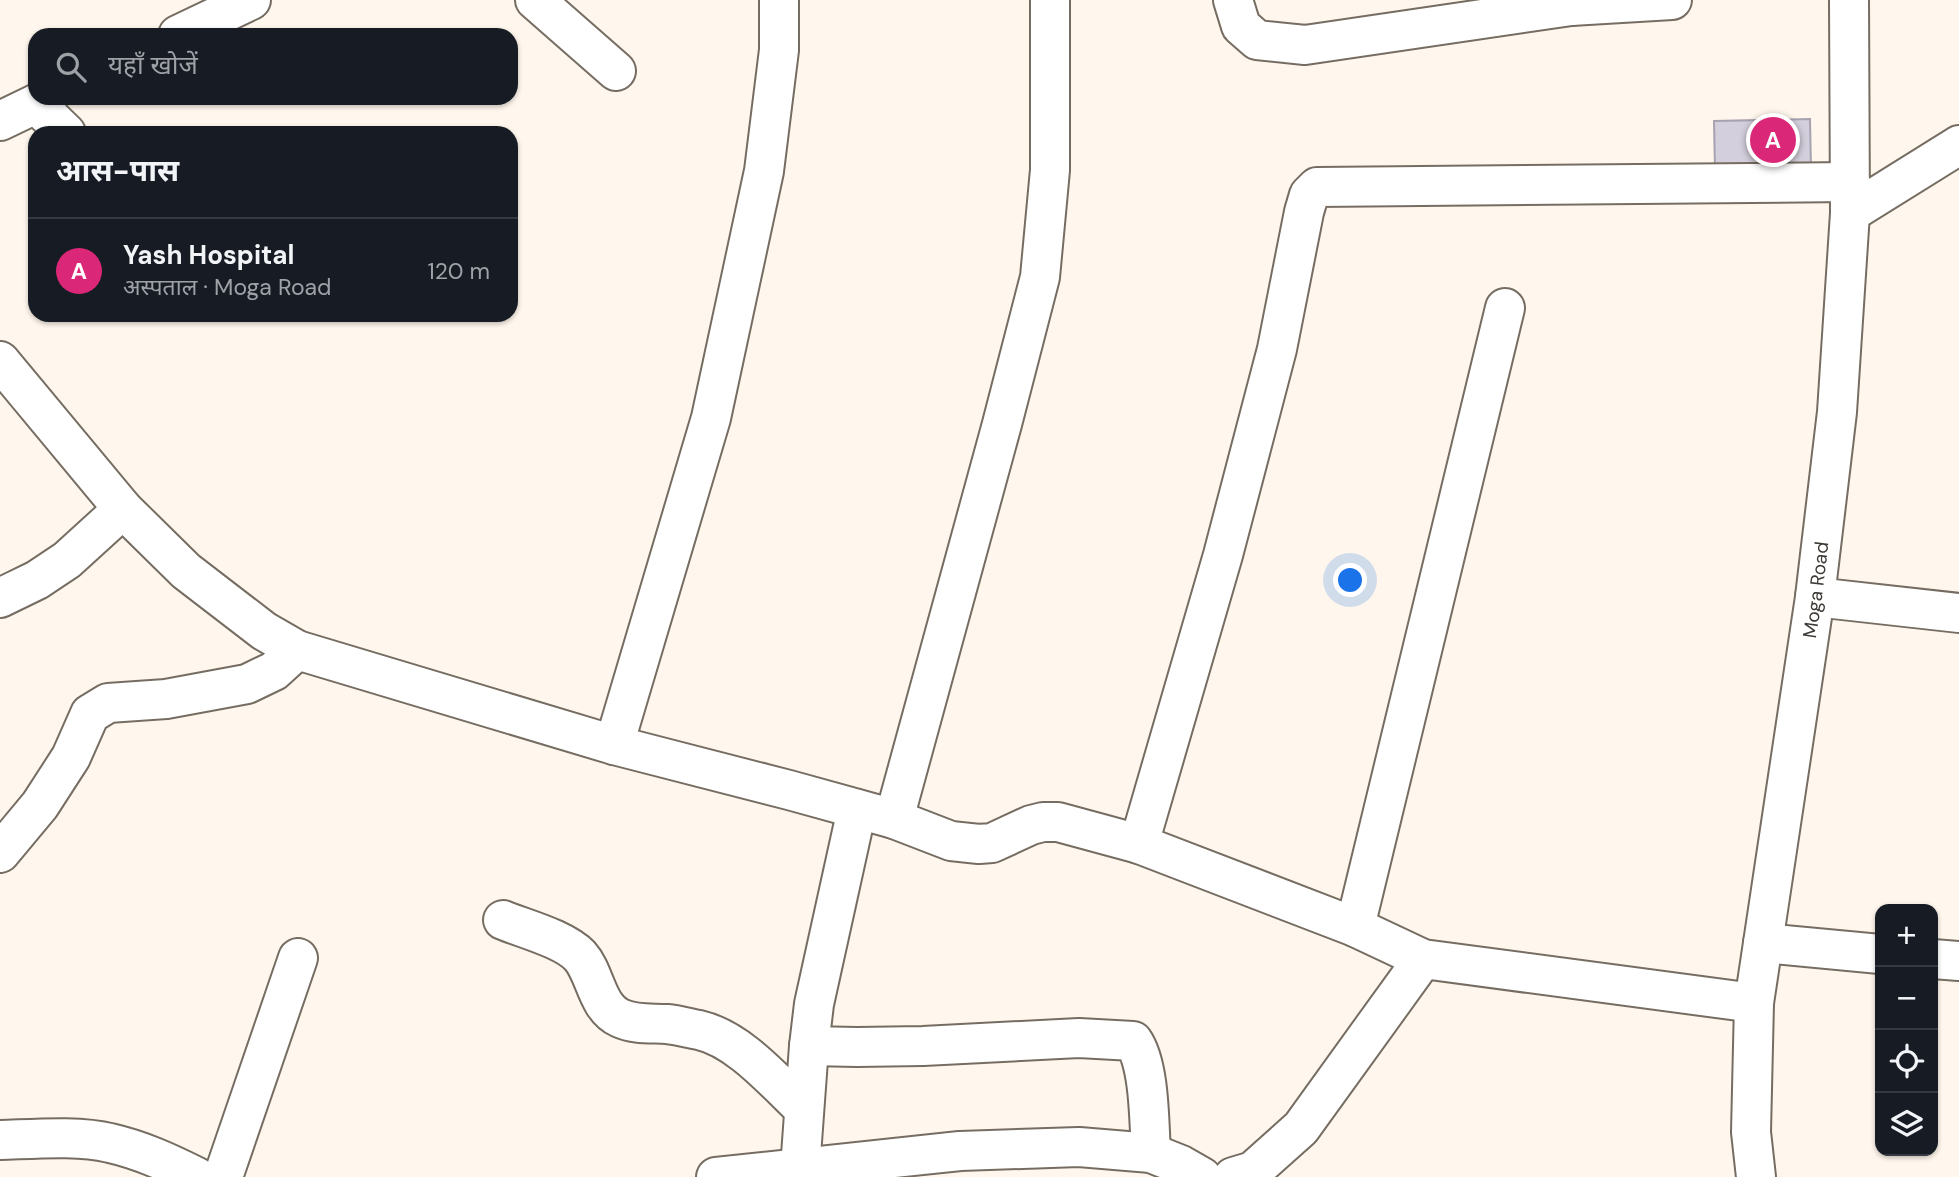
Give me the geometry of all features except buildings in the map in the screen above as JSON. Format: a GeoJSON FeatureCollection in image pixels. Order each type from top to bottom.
{"type":"FeatureCollection","features":[{"type":"Feature","properties":{"kind":"street"},"geometry":{"type":"LineString","coordinates":[[193,28],[251,0]]}},
{"type":"Feature","properties":{"kind":"street"},"geometry":{"type":"LineString","coordinates":[[536,0],[616,71]]}},
{"type":"Feature","properties":{"kind":"street"},"geometry":{"type":"LineString","coordinates":[[894,820],[1040,277],[1050,170],[1050,0]]}},
{"type":"Feature","properties":{"kind":"street"},"geometry":{"type":"LineString","coordinates":[[1233,0],[1241,26],[1257,40],[1305,45],[1406,15],[1571,3],[1672,0]]}},
{"type":"Feature","properties":{"kind":"street","name":"Moga Road"},"geometry":{"type":"LineString","coordinates":[[1756,1177],[1751,1132],[1755,1003],[1815,597],[1837,412],[1850,198],[1849,0]]}},
{"type":"Feature","properties":{"kind":"street"},"geometry":{"type":"LineString","coordinates":[[614,745],[711,418],[764,170],[783,1]]}},
{"type":"Feature","properties":{"kind":"street"},"geometry":{"type":"LineString","coordinates":[[0,121],[34,105]]}},
{"type":"Feature","properties":{"kind":"street"},"geometry":{"type":"LineString","coordinates":[[45,105],[61,126]]}},
{"type":"Feature","properties":{"kind":"street"},"geometry":{"type":"LineString","coordinates":[[1139,844],[1223,555],[1270,375],[1304,212],[1309,195],[1317,187],[1850,198],[1959,145]]}},
{"type":"Feature","properties":{"kind":"street"},"geometry":{"type":"LineString","coordinates":[[1355,927],[1505,308]]}},
{"type":"Feature","properties":{"kind":"street"},"geometry":{"type":"LineString","coordinates":[[0,362],[123,509],[186,571],[264,631],[297,650],[614,745],[857,809],[951,841],[992,843],[1043,822],[1078,826],[1139,844],[1355,927],[1423,959],[1755,1003]]}},
{"type":"Feature","properties":{"kind":"street"},"geometry":{"type":"LineString","coordinates":[[0,598],[37,580],[67,560],[123,509]]}},
{"type":"Feature","properties":{"kind":"street"},"geometry":{"type":"LineString","coordinates":[[1815,597],[1959,613]]}},
{"type":"Feature","properties":{"kind":"street"},"geometry":{"type":"LineString","coordinates":[[0,853],[40,805],[71,757],[90,714],[108,703],[166,699],[247,684],[274,671],[297,650]]}},
{"type":"Feature","properties":{"kind":"street"},"geometry":{"type":"LineString","coordinates":[[800,1169],[814,1004],[857,809]]}},
{"type":"Feature","properties":{"kind":"street"},"geometry":{"type":"LineString","coordinates":[[503,920],[557,942],[579,955],[609,1010],[619,1018],[639,1024],[669,1024],[713,1034],[747,1057],[804,1109]]}},
{"type":"Feature","properties":{"kind":"street"},"geometry":{"type":"LineString","coordinates":[[1763,943],[1875,954]]}},
{"type":"Feature","properties":{"kind":"street"},"geometry":{"type":"LineString","coordinates":[[223,1177],[298,958]]}},
{"type":"Feature","properties":{"kind":"street"},"geometry":{"type":"LineString","coordinates":[[1233,1177],[1254,1171],[1301,1128],[1423,959]]}},
{"type":"Feature","properties":{"kind":"street"},"geometry":{"type":"LineString","coordinates":[[1938,959],[1959,961]]}},
{"type":"Feature","properties":{"kind":"street"},"geometry":{"type":"LineString","coordinates":[[809,1045],[923,1046],[1079,1038],[1133,1041],[1139,1050],[1143,1068],[1151,1153]]}},
{"type":"Feature","properties":{"kind":"street"},"geometry":{"type":"LineString","coordinates":[[0,1140],[108,1142],[154,1156],[197,1177]]}},
{"type":"Feature","properties":{"kind":"street"},"geometry":{"type":"LineString","coordinates":[[716,1177],[960,1151],[1079,1147],[1151,1153],[1202,1177]]}},
{"type":"Feature","properties":{"kind":"place","name":"Yash Hospital"},"geometry":{"type":"Point","coordinates":[1773,140]}}]}
